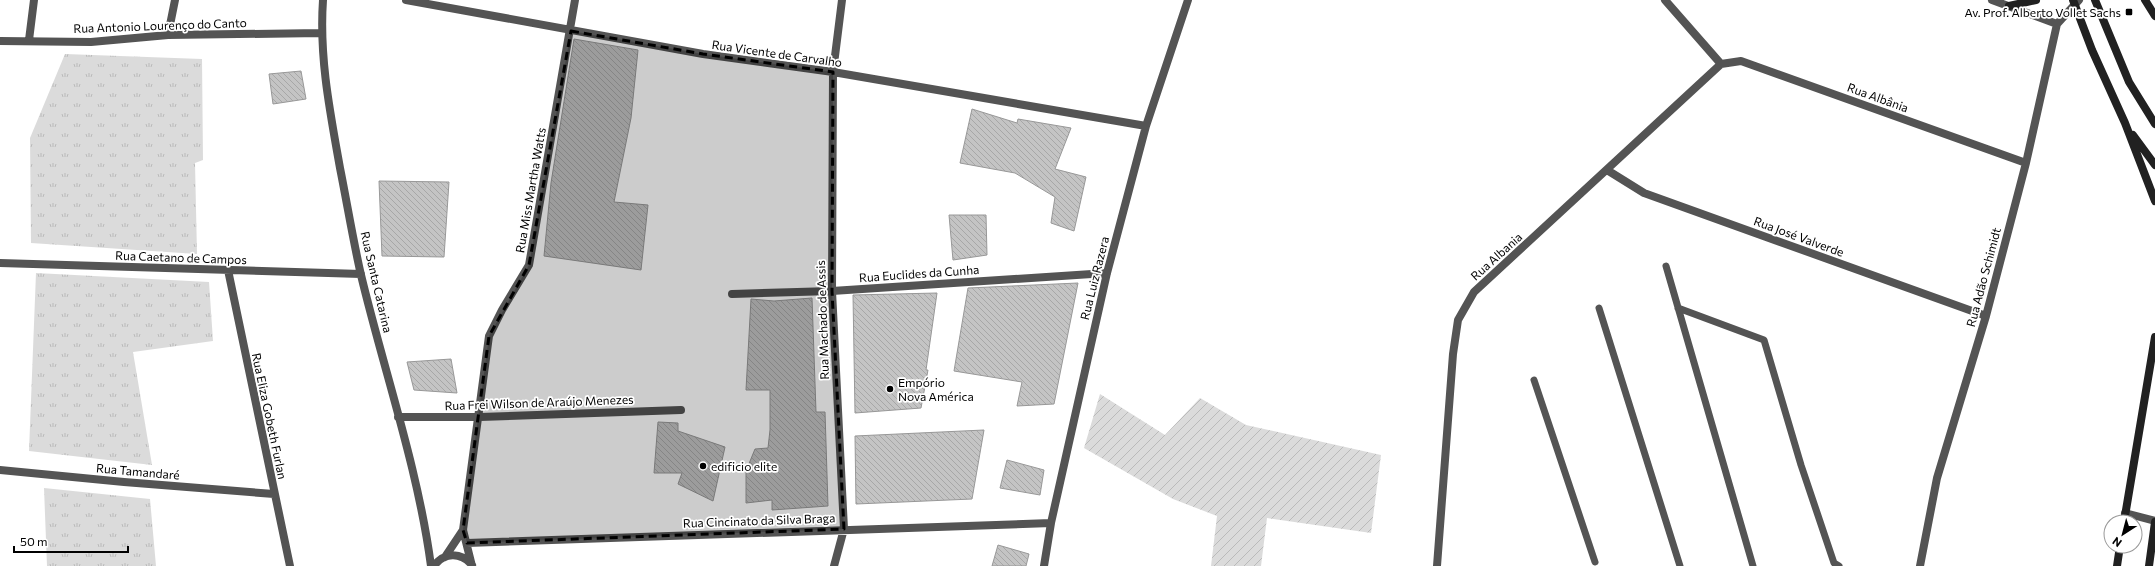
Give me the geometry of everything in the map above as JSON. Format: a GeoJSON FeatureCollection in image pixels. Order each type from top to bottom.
{"type":"FeatureCollection","features":[{"type":"Feature","properties":{"kind":"main road"},"geometry":{"type":"LineString","coordinates":[[2009,6],[2036,0]]}},
{"type":"Feature","properties":{"kind":"main road"},"geometry":{"type":"LineString","coordinates":[[2095,0],[2129,82],[2155,124]]}},
{"type":"Feature","properties":{"kind":"main road"},"geometry":{"type":"LineString","coordinates":[[2145,0],[2155,16]]}},
{"type":"Feature","properties":{"kind":"main road"},"geometry":{"type":"LineString","coordinates":[[2076,1],[2092,50],[2125,123],[2155,201]]}},
{"type":"Feature","properties":{"kind":"main road"},"geometry":{"type":"LineString","coordinates":[[2147,110],[2155,114]]}},
{"type":"Feature","properties":{"kind":"main road"},"geometry":{"type":"LineString","coordinates":[[2125,123],[2155,165]]}},
{"type":"Feature","properties":{"kind":"main road"},"geometry":{"type":"LineString","coordinates":[[2125,513],[2155,337]]}},
{"type":"Feature","properties":{"kind":"main road"},"geometry":{"type":"LineString","coordinates":[[2149,566],[2155,522]]}},
{"type":"Feature","properties":{"kind":"main road"},"geometry":{"type":"LineString","coordinates":[[2117,566],[2119,554]]}},
{"type":"Feature","properties":{"kind":"street"},"geometry":{"type":"LineString","coordinates":[[29,40],[34,0]]}},
{"type":"Feature","properties":{"kind":"street"},"geometry":{"type":"LineString","coordinates":[[168,35],[175,0]]}},
{"type":"Feature","properties":{"kind":"street","name":"Rua Santa Catarina"},"geometry":{"type":"LineString","coordinates":[[323,0],[321,33],[328,103],[361,274],[398,417],[427,541],[431,566]]}},
{"type":"Feature","properties":{"kind":"street","name":"Rua Vicente de Carvalho"},"geometry":{"type":"LineString","coordinates":[[406,0],[703,54],[833,72],[1146,126]]}},
{"type":"Feature","properties":{"kind":"street","name":"Rua Miss Martha Watts"},"geometry":{"type":"LineString","coordinates":[[463,530],[480,417],[483,375],[489,336],[502,310],[529,265],[571,31],[575,0]]}},
{"type":"Feature","properties":{"kind":"street","name":"Rua Machado de Assis"},"geometry":{"type":"LineString","coordinates":[[834,566],[844,529],[832,291],[833,72],[842,0]]}},
{"type":"Feature","properties":{"kind":"street","name":"Rua Luiz Razera"},"geometry":{"type":"LineString","coordinates":[[1044,566],[1051,523],[1107,272],[1146,126],[1188,0]]}},
{"type":"Feature","properties":{"kind":"street"},"geometry":{"type":"LineString","coordinates":[[1665,0],[1721,64]]}},
{"type":"Feature","properties":{"kind":"street"},"geometry":{"type":"LineString","coordinates":[[1992,0],[2057,24]]}},
{"type":"Feature","properties":{"kind":"street","name":"Rua Adão Schimidt"},"geometry":{"type":"LineString","coordinates":[[1920,566],[1937,478],[1986,316],[2026,163],[2057,24],[2076,1]]}},
{"type":"Feature","properties":{"kind":"street","name":"Rua Antonio Lourenço do Canto"},"geometry":{"type":"LineString","coordinates":[[0,41],[29,40],[91,42],[168,35],[321,33]]}},
{"type":"Feature","properties":{"kind":"street","name":"Rua Albânia"},"geometry":{"type":"LineString","coordinates":[[1721,64],[1741,61],[2026,163]]}},
{"type":"Feature","properties":{"kind":"street","name":"Rua Albania"},"geometry":{"type":"LineString","coordinates":[[1437,566],[1453,354],[1458,320],[1474,292],[1721,64]]}},
{"type":"Feature","properties":{"kind":"street","name":"Rua José Valverde"},"geometry":{"type":"LineString","coordinates":[[1607,170],[1644,193],[1986,316]]}},
{"type":"Feature","properties":{"kind":"street","name":"Rua Caetano de Campos"},"geometry":{"type":"LineString","coordinates":[[0,263],[361,274]]}},
{"type":"Feature","properties":{"kind":"street","name":"Rua Eliza Gobeth Furlan"},"geometry":{"type":"LineString","coordinates":[[228,270],[290,566]]}},
{"type":"Feature","properties":{"kind":"street","name":"Rua Euclides da Cunha"},"geometry":{"type":"LineString","coordinates":[[732,294],[832,291],[1107,272]]}},
{"type":"Feature","properties":{"kind":"street","name":"Rua Frei Wilson de Araújo Menezes"},"geometry":{"type":"LineString","coordinates":[[398,417],[480,417],[681,410]]}},
{"type":"Feature","properties":{"kind":"street","name":"Rua Tamandaré"},"geometry":{"type":"LineString","coordinates":[[0,470],[274,494]]}},
{"type":"Feature","properties":{"kind":"street"},"geometry":{"type":"LineString","coordinates":[[2125,513],[2155,522]]}},
{"type":"Feature","properties":{"kind":"street","name":"Rua Cincinato da Silva Braga"},"geometry":{"type":"LineString","coordinates":[[467,542],[1051,523]]}},
{"type":"Feature","properties":{"kind":"street"},"geometry":{"type":"LineString","coordinates":[[463,530],[472,566]]}},
{"type":"Feature","properties":{"kind":"street"},"geometry":{"type":"LineString","coordinates":[[434,566],[445,557],[463,530]]}},
{"type":"Feature","properties":{"kind":"street"},"geometry":{"type":"LineString","coordinates":[[445,557],[457,555],[468,561],[472,566]]}},
{"type":"Feature","properties":{"kind":"lane"},"geometry":{"type":"LineString","coordinates":[[1666,266],[1753,566]]}},
{"type":"Feature","properties":{"kind":"lane"},"geometry":{"type":"LineString","coordinates":[[1598,308],[1680,566]]}},
{"type":"Feature","properties":{"kind":"lane"},"geometry":{"type":"LineString","coordinates":[[1678,308],[1764,340],[1801,465],[1834,563],[1839,566]]}},
{"type":"Feature","properties":{"kind":"lane"},"geometry":{"type":"LineString","coordinates":[[1534,380],[1595,562]]}},
{"type":"Feature","properties":{"kind":"highlighted area"},"geometry":{"type":"Polygon","coordinates":[[[571,31],[703,54],[833,72],[832,291],[844,529],[467,543],[463,530],[489,336],[529,265],[571,31]]]}},
{"type":"Feature","properties":{"kind":"green space"},"geometry":{"type":"Polygon","coordinates":[[[65,54],[202,59],[203,160],[195,163],[197,254],[31,243],[30,138],[65,54]]]}},
{"type":"Feature","properties":{"kind":"green space"},"geometry":{"type":"Polygon","coordinates":[[[36,273],[209,282],[213,341],[133,352],[152,465],[29,451],[36,273]]]}},
{"type":"Feature","properties":{"kind":"green space"},"geometry":{"type":"Polygon","coordinates":[[[1100,394],[1165,435],[1200,398],[1246,425],[1381,455],[1371,533],[1267,518],[1261,566],[1211,566],[1217,516],[1173,499],[1084,448],[1100,394]]]}},
{"type":"Feature","properties":{"kind":"green space"},"geometry":{"type":"Polygon","coordinates":[[[44,488],[150,499],[156,566],[47,566],[44,488]]]}},
{"type":"Feature","properties":{"kind":"building"},"geometry":{"type":"Polygon","coordinates":[[[574,39],[638,50],[631,118],[614,202],[648,205],[641,270],[544,256],[551,183],[574,39]]]}},
{"type":"Feature","properties":{"kind":"building"},"geometry":{"type":"Polygon","coordinates":[[[301,71],[306,99],[273,104],[269,74],[301,71]]]}},
{"type":"Feature","properties":{"kind":"building"},"geometry":{"type":"Polygon","coordinates":[[[972,109],[1017,123],[1018,119],[1071,128],[1055,169],[1086,177],[1074,231],[1051,223],[1055,197],[1015,173],[960,163],[972,109]]]}},
{"type":"Feature","properties":{"kind":"building"},"geometry":{"type":"Polygon","coordinates":[[[379,181],[449,182],[444,257],[382,256],[379,181]]]}},
{"type":"Feature","properties":{"kind":"building"},"geometry":{"type":"Polygon","coordinates":[[[949,215],[986,215],[987,255],[953,260],[949,215]]]}},
{"type":"Feature","properties":{"kind":"building"},"geometry":{"type":"Polygon","coordinates":[[[1078,283],[1054,404],[1017,406],[1022,382],[954,371],[968,288],[1078,283]]]}},
{"type":"Feature","properties":{"kind":"building"},"geometry":{"type":"Polygon","coordinates":[[[937,293],[926,370],[928,370],[921,408],[855,413],[853,295],[937,293]]]}},
{"type":"Feature","properties":{"kind":"building"},"geometry":{"type":"Polygon","coordinates":[[[812,298],[816,412],[825,412],[828,506],[772,510],[772,500],[746,503],[746,471],[755,449],[768,448],[770,430],[770,390],[746,390],[751,299],[774,301],[812,298]]]}},
{"type":"Feature","properties":{"kind":"building"},"geometry":{"type":"Polygon","coordinates":[[[451,359],[457,393],[414,390],[407,362],[451,359]]]}},
{"type":"Feature","properties":{"kind":"building"},"geometry":{"type":"Polygon","coordinates":[[[658,422],[678,423],[678,431],[725,447],[713,501],[678,484],[682,473],[654,473],[658,422]]]}},
{"type":"Feature","properties":{"kind":"building"},"geometry":{"type":"Polygon","coordinates":[[[984,430],[972,499],[856,504],[855,436],[984,430]]]}},
{"type":"Feature","properties":{"kind":"building"},"geometry":{"type":"Polygon","coordinates":[[[1007,460],[1044,470],[1040,495],[1000,488],[1007,460]]]}},
{"type":"Feature","properties":{"kind":"building"},"geometry":{"type":"Polygon","coordinates":[[[998,545],[1029,554],[1026,566],[992,566],[998,545]]]}},
{"type":"Feature","properties":{"kind":"place","name":"Av. Prof. Alberto Vollet Sachs"},"geometry":{"type":"Point","coordinates":[2129,12]}},
{"type":"Feature","properties":{"kind":"place","name":"Empório Nova América"},"geometry":{"type":"Point","coordinates":[890,389]}},
{"type":"Feature","properties":{"kind":"place","name":"edificio elite"},"geometry":{"type":"Point","coordinates":[703,466]}}]}
